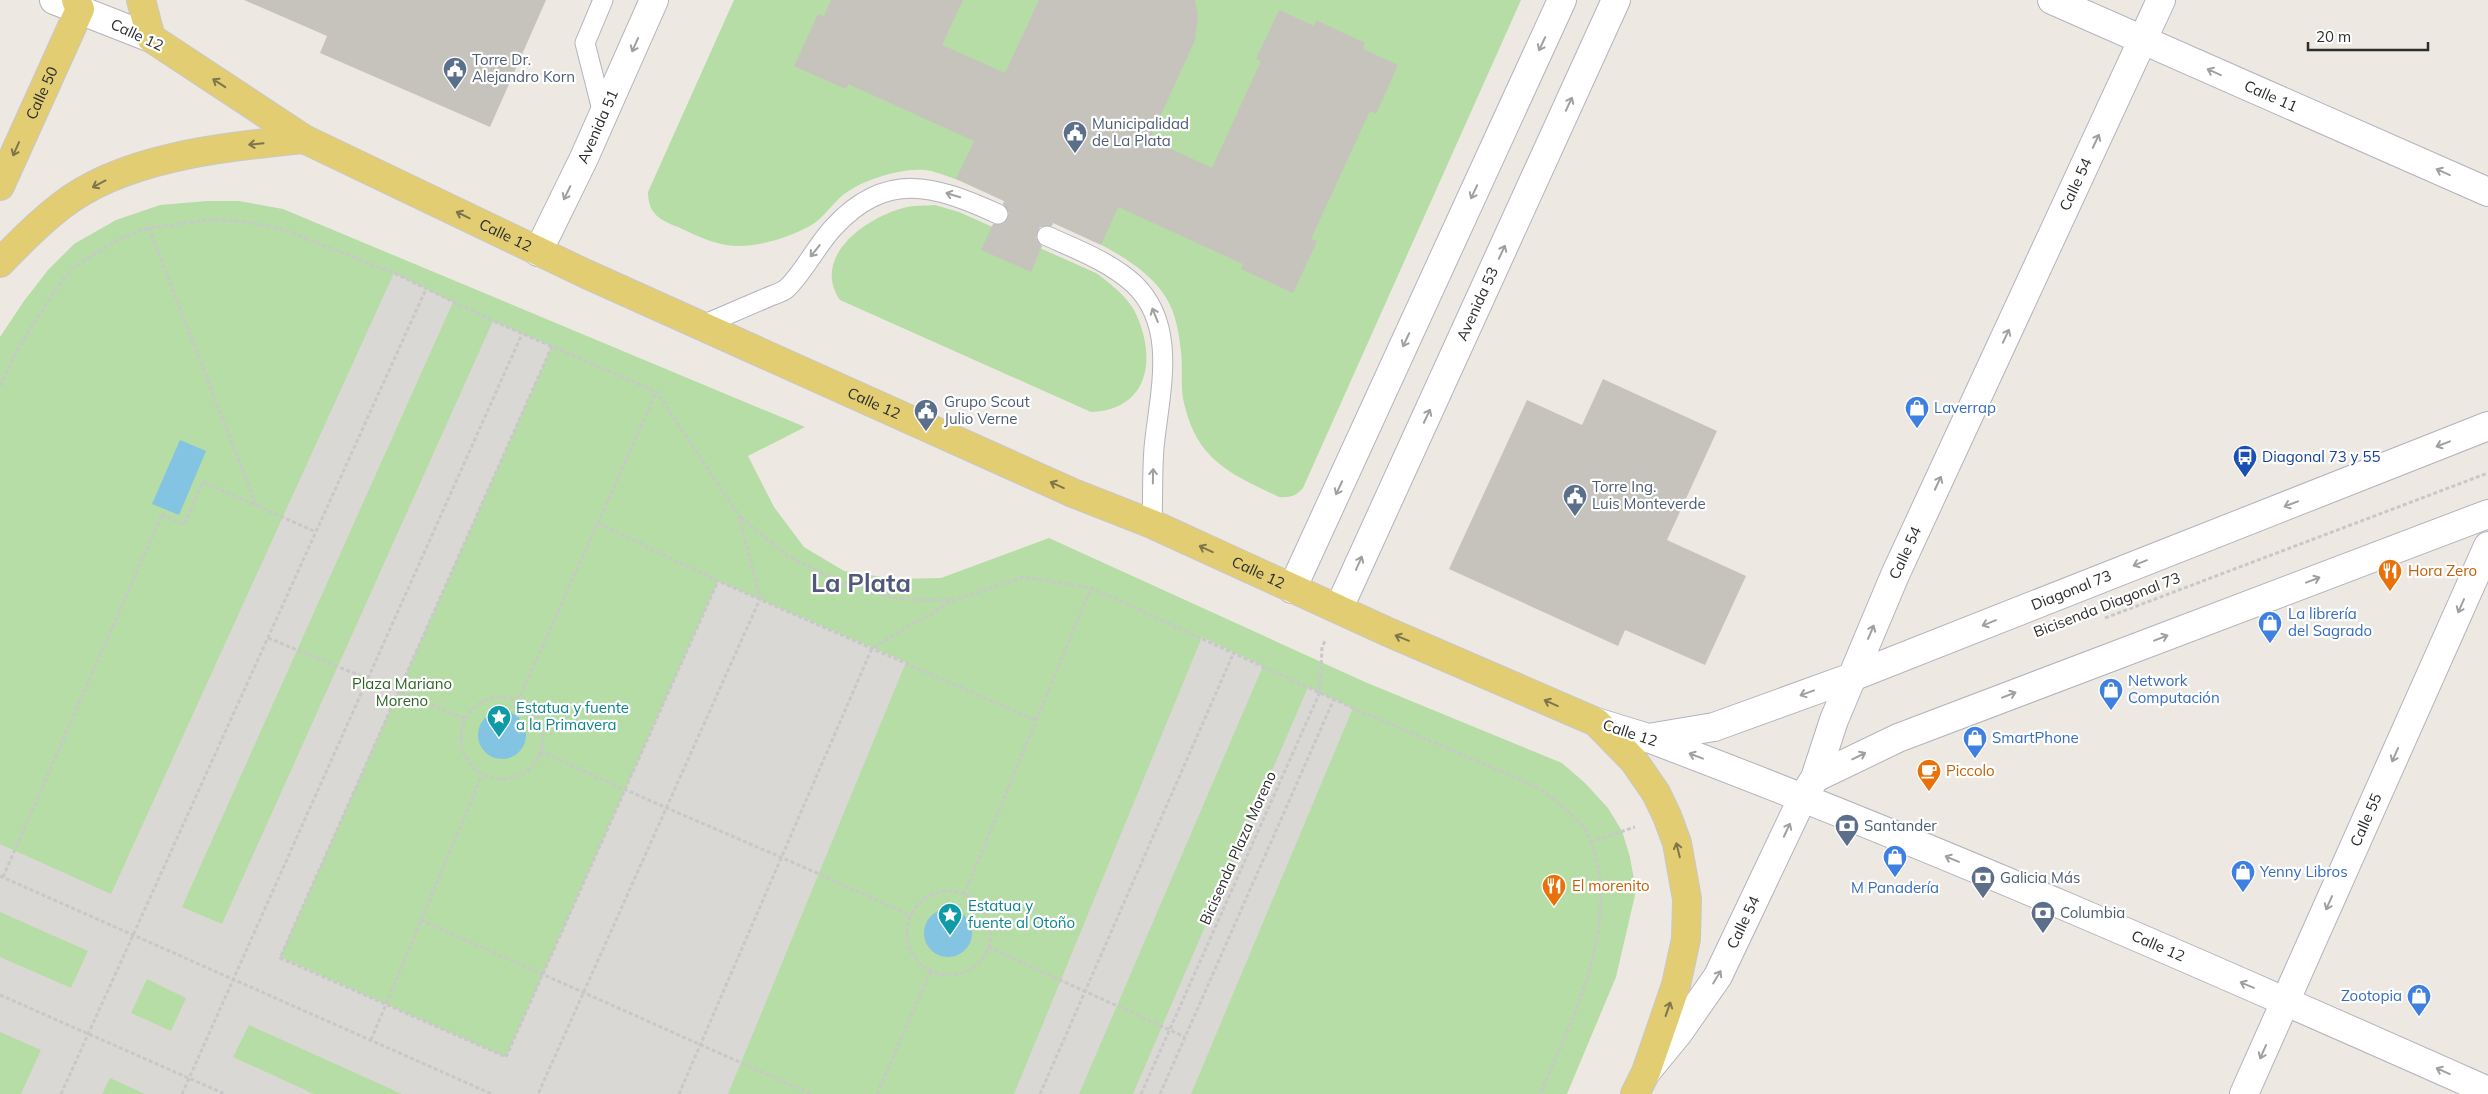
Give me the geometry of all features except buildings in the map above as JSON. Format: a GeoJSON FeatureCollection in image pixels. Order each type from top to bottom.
{"type":"FeatureCollection","features":[{"type":"Feature","properties":{"kind":"main road"},"geometry":{"type":"LineString","coordinates":[[141,0],[151,38]]}},
{"type":"Feature","properties":{"kind":"main road","name":"Calle 50"},"geometry":{"type":"LineString","coordinates":[[0,186],[80,3]]}},
{"type":"Feature","properties":{"kind":"main road","name":"Calle 12"},"geometry":{"type":"LineString","coordinates":[[151,38],[304,139],[538,252],[1074,493],[1152,524],[1388,632],[1596,722]]}},
{"type":"Feature","properties":{"kind":"main road"},"geometry":{"type":"LineString","coordinates":[[0,263],[62,205],[103,181],[154,163],[212,148],[304,139]]}},
{"type":"Feature","properties":{"kind":"main road"},"geometry":{"type":"LineString","coordinates":[[1596,722],[1634,761],[1656,793],[1676,843],[1684,874],[1687,899],[1686,939],[1676,985],[1640,1083]]}},
{"type":"Feature","properties":{"kind":"street","name":"Calle 12"},"geometry":{"type":"LineString","coordinates":[[54,0],[80,3],[151,38]]}},
{"type":"Feature","properties":{"kind":"street","name":"Avenida 51"},"geometry":{"type":"LineString","coordinates":[[538,252],[654,0]]}},
{"type":"Feature","properties":{"kind":"street"},"geometry":{"type":"LineString","coordinates":[[1292,589],[1562,0]]}},
{"type":"Feature","properties":{"kind":"street","name":"Avenida 53"},"geometry":{"type":"LineString","coordinates":[[1339,608],[1616,0]]}},
{"type":"Feature","properties":{"kind":"street","name":"Calle 11"},"geometry":{"type":"LineString","coordinates":[[2052,0],[2488,192]]}},
{"type":"Feature","properties":{"kind":"street","name":"Calle 54"},"geometry":{"type":"LineString","coordinates":[[1640,1083],[1718,976],[1809,787],[1834,720],[1895,575],[2161,0]]}},
{"type":"Feature","properties":{"kind":"street","name":"Diagonal 73"},"geometry":{"type":"LineString","coordinates":[[1648,738],[1714,726],[1852,677],[2488,426]]}},
{"type":"Feature","properties":{"kind":"street"},"geometry":{"type":"LineString","coordinates":[[1809,787],[1898,738],[2488,514]]}},
{"type":"Feature","properties":{"kind":"street","name":"Calle 55"},"geometry":{"type":"LineString","coordinates":[[2244,1094],[2488,546]]}},
{"type":"Feature","properties":{"kind":"street","name":"Calle 12"},"geometry":{"type":"LineString","coordinates":[[1596,722],[1809,787],[2488,1091]]}},
{"type":"Feature","properties":{"kind":"lane"},"geometry":{"type":"LineString","coordinates":[[603,0],[585,43],[603,114]]}},
{"type":"Feature","properties":{"kind":"lane"},"geometry":{"type":"LineString","coordinates":[[703,326],[786,290],[833,228],[855,208],[879,193],[912,188],[933,189],[957,195],[998,214]]}},
{"type":"Feature","properties":{"kind":"lane"},"geometry":{"type":"LineString","coordinates":[[1047,236],[1098,259],[1134,284],[1150,303],[1160,329],[1163,370],[1154,450],[1152,524]]}},
{"type":"Feature","properties":{"kind":"path"},"geometry":{"type":"LineString","coordinates":[[0,386],[18,349],[41,311],[74,267],[121,238],[148,228],[207,220],[239,221],[279,228],[394,273],[522,334],[657,392],[739,516],[761,536],[788,556],[838,581],[891,597],[921,600],[954,600]]}},
{"type":"Feature","properties":{"kind":"path"},"geometry":{"type":"LineString","coordinates":[[148,228],[256,506]]}},
{"type":"Feature","properties":{"kind":"path"},"geometry":{"type":"LineString","coordinates":[[61,1094],[426,289]]}},
{"type":"Feature","properties":{"kind":"path"},"geometry":{"type":"LineString","coordinates":[[182,1094],[522,334]]}},
{"type":"Feature","properties":{"kind":"path"},"geometry":{"type":"LineString","coordinates":[[552,346],[280,958],[506,1057],[718,582]]}},
{"type":"Feature","properties":{"kind":"path"},"geometry":{"type":"LineString","coordinates":[[518,701],[657,392]]}},
{"type":"Feature","properties":{"kind":"path","name":"Bicisenda Diagonal 73"},"geometry":{"type":"LineString","coordinates":[[2095,621],[2488,473]]}},
{"type":"Feature","properties":{"kind":"path"},"geometry":{"type":"LineString","coordinates":[[316,532],[203,482],[184,525],[162,514],[2,877],[492,1094]]}},
{"type":"Feature","properties":{"kind":"path"},"geometry":{"type":"LineString","coordinates":[[538,1094],[760,600],[739,516]]}},
{"type":"Feature","properties":{"kind":"path"},"geometry":{"type":"LineString","coordinates":[[598,522],[718,582],[1035,720]]}},
{"type":"Feature","properties":{"kind":"path"},"geometry":{"type":"LineString","coordinates":[[679,1094],[872,648],[954,600],[1024,577],[1091,588],[1334,699],[1535,786],[1561,805],[1588,833],[1600,870],[1600,908],[1596,945],[1578,1007],[1540,1094]]}},
{"type":"Feature","properties":{"kind":"path"},"geometry":{"type":"LineString","coordinates":[[964,895],[1091,588]]}},
{"type":"Feature","properties":{"kind":"path","name":"Bicisenda Plaza Moreno"},"geometry":{"type":"LineString","coordinates":[[1141,1094],[1320,692],[1322,647],[1339,608]]}},
{"type":"Feature","properties":{"kind":"path"},"geometry":{"type":"LineString","coordinates":[[268,638],[466,720]]}},
{"type":"Feature","properties":{"kind":"path"},"geometry":{"type":"LineString","coordinates":[[1040,1094],[1234,652]]}},
{"type":"Feature","properties":{"kind":"path"},"geometry":{"type":"LineString","coordinates":[[500,698],[518,701],[536,716],[543,739],[541,751],[536,762],[527,771],[505,779],[493,779],[482,775],[472,767],[464,756],[461,744],[461,731],[466,720],[482,702],[500,698]]}},
{"type":"Feature","properties":{"kind":"path"},"geometry":{"type":"LineString","coordinates":[[1160,1094],[1334,699]]}},
{"type":"Feature","properties":{"kind":"path"},"geometry":{"type":"LineString","coordinates":[[541,751],[625,791],[782,857],[911,916]]}},
{"type":"Feature","properties":{"kind":"path"},"geometry":{"type":"LineString","coordinates":[[371,1040],[482,775]]}},
{"type":"Feature","properties":{"kind":"path"},"geometry":{"type":"LineString","coordinates":[[952,892],[964,895],[976,901],[990,922],[991,935],[988,947],[982,960],[965,972],[944,975],[931,971],[920,964],[912,954],[907,928],[911,916],[928,897],[952,892]]}},
{"type":"Feature","properties":{"kind":"path"},"geometry":{"type":"LineString","coordinates":[[421,920],[811,1094]]}},
{"type":"Feature","properties":{"kind":"path"},"geometry":{"type":"LineString","coordinates":[[988,947],[1185,1037]]}},
{"type":"Feature","properties":{"kind":"path"},"geometry":{"type":"LineString","coordinates":[[877,1094],[931,971]]}},
{"type":"Feature","properties":{"kind":"path"},"geometry":{"type":"LineString","coordinates":[[0,995],[225,1094]]}},
{"type":"Feature","properties":{"kind":"green space"},"geometry":{"type":"Polygon","coordinates":[[[734,0],[1521,0],[1303,488],[1290,497],[1279,497],[1246,481],[1218,463],[1198,439],[1190,423],[1184,403],[1182,358],[1178,330],[1172,309],[1165,296],[1152,280],[1136,266],[1116,253],[1071,230],[961,181],[931,171],[921,170],[897,172],[872,179],[843,195],[817,221],[808,227],[782,238],[753,245],[735,246],[713,242],[666,222],[656,215],[650,206],[648,192],[734,0]]]}},
{"type":"Feature","properties":{"kind":"green space","name":"Plaza Mariano Moreno"},"geometry":{"type":"Polygon","coordinates":[[[207,201],[239,201],[283,209],[805,427],[748,456],[774,507],[804,547],[844,571],[895,579],[941,578],[1049,538],[1365,682],[1562,763],[1585,783],[1608,808],[1622,831],[1630,857],[1636,891],[1616,977],[1567,1094],[0,1094],[0,337],[48,270],[74,244],[116,220],[160,205],[207,201]]]}},
{"type":"Feature","properties":{"kind":"green space"},"geometry":{"type":"Polygon","coordinates":[[[935,205],[959,212],[1096,273],[1117,290],[1134,310],[1141,327],[1145,345],[1146,362],[1144,377],[1137,391],[1126,402],[1111,409],[1091,412],[840,300],[833,284],[832,268],[838,254],[848,240],[876,219],[892,212],[910,206],[935,205]]]}},
{"type":"Feature","properties":{"kind":"shaded area"},"geometry":{"type":"Polygon","coordinates":[[[394,273],[453,302],[182,907],[222,924],[493,321],[552,346],[280,957],[506,1057],[718,581],[906,662],[728,1094],[402,1094],[249,1025],[233,1057],[314,1094],[145,1094],[110,1078],[102,1094],[21,1094],[41,1050],[0,1032],[0,957],[71,988],[88,951],[0,912],[0,844],[111,894],[394,273]],[[147,979],[131,1013],[171,1031],[186,998],[147,979]]]}},
{"type":"Feature","properties":{"kind":"shaded area"},"geometry":{"type":"Polygon","coordinates":[[[1202,637],[1263,666],[1079,1094],[1014,1094],[1202,637]]]}},
{"type":"Feature","properties":{"kind":"shaded area"},"geometry":{"type":"Polygon","coordinates":[[[1308,687],[1353,708],[1191,1094],[1133,1094],[1308,687]]]}},
{"type":"Feature","properties":{"kind":"water"},"geometry":{"type":"Polygon","coordinates":[[[180,440],[206,451],[179,515],[152,504],[180,440]]]}},
{"type":"Feature","properties":{"kind":"water"},"geometry":{"type":"Polygon","coordinates":[[[497,711],[507,711],[519,718],[526,730],[526,740],[519,752],[507,759],[497,759],[489,755],[482,748],[478,740],[478,730],[482,722],[489,715],[497,711]]]}},
{"type":"Feature","properties":{"kind":"water"},"geometry":{"type":"Polygon","coordinates":[[[943,909],[953,909],[965,916],[972,928],[972,938],[965,950],[953,957],[943,957],[935,953],[928,946],[924,938],[924,928],[928,920],[935,913],[943,909]]]}},
{"type":"Feature","properties":{"kind":"place","name":"Torre Dr. Alejandro Korn"},"geometry":{"type":"Point","coordinates":[455,90]}},
{"type":"Feature","properties":{"kind":"place","name":"Municipalidad de La Plata"},"geometry":{"type":"Point","coordinates":[1075,154]}},
{"type":"Feature","properties":{"kind":"place","name":"Laverrap"},"geometry":{"type":"Point","coordinates":[1917,429]}},
{"type":"Feature","properties":{"kind":"place","name":"Grupo Scout Julio Verne"},"geometry":{"type":"Point","coordinates":[926,432]}},
{"type":"Feature","properties":{"kind":"place","name":"Diagonal 73 y 55"},"geometry":{"type":"Point","coordinates":[2245,478]}},
{"type":"Feature","properties":{"kind":"place","name":"Torre Ing. Luis Monteverde"},"geometry":{"type":"Point","coordinates":[1575,517]}},
{"type":"Feature","properties":{"kind":"place","name":"Hora Zero"},"geometry":{"type":"Point","coordinates":[2390,592]}},
{"type":"Feature","properties":{"kind":"place","name":"La librería del Sagrado"},"geometry":{"type":"Point","coordinates":[2270,644]}},
{"type":"Feature","properties":{"kind":"place","name":"Network Computación"},"geometry":{"type":"Point","coordinates":[2111,711]}},
{"type":"Feature","properties":{"kind":"place","name":"Estatua y fuente a la Primavera"},"geometry":{"type":"Point","coordinates":[499,738]}},
{"type":"Feature","properties":{"kind":"place","name":"SmartPhone"},"geometry":{"type":"Point","coordinates":[1975,759]}},
{"type":"Feature","properties":{"kind":"place","name":"Piccolo"},"geometry":{"type":"Point","coordinates":[1929,792]}},
{"type":"Feature","properties":{"kind":"place","name":"Santander"},"geometry":{"type":"Point","coordinates":[1847,847]}},
{"type":"Feature","properties":{"kind":"place","name":"M Panadería"},"geometry":{"type":"Point","coordinates":[1895,878]}},
{"type":"Feature","properties":{"kind":"place","name":"Yenny Libros"},"geometry":{"type":"Point","coordinates":[2243,893]}},
{"type":"Feature","properties":{"kind":"place","name":"Galicia Más"},"geometry":{"type":"Point","coordinates":[1983,899]}},
{"type":"Feature","properties":{"kind":"place","name":"El morenito"},"geometry":{"type":"Point","coordinates":[1554,907]}},
{"type":"Feature","properties":{"kind":"place","name":"Columbia"},"geometry":{"type":"Point","coordinates":[2043,934]}},
{"type":"Feature","properties":{"kind":"place","name":"Estatua y fuente al Otoño"},"geometry":{"type":"Point","coordinates":[950,936]}},
{"type":"Feature","properties":{"kind":"place","name":"Zootopia"},"geometry":{"type":"Point","coordinates":[2419,1017]}},
{"type":"Feature","properties":{"kind":"district","name":"La Plata"},"geometry":{"type":"Point","coordinates":[861,583]}}]}
